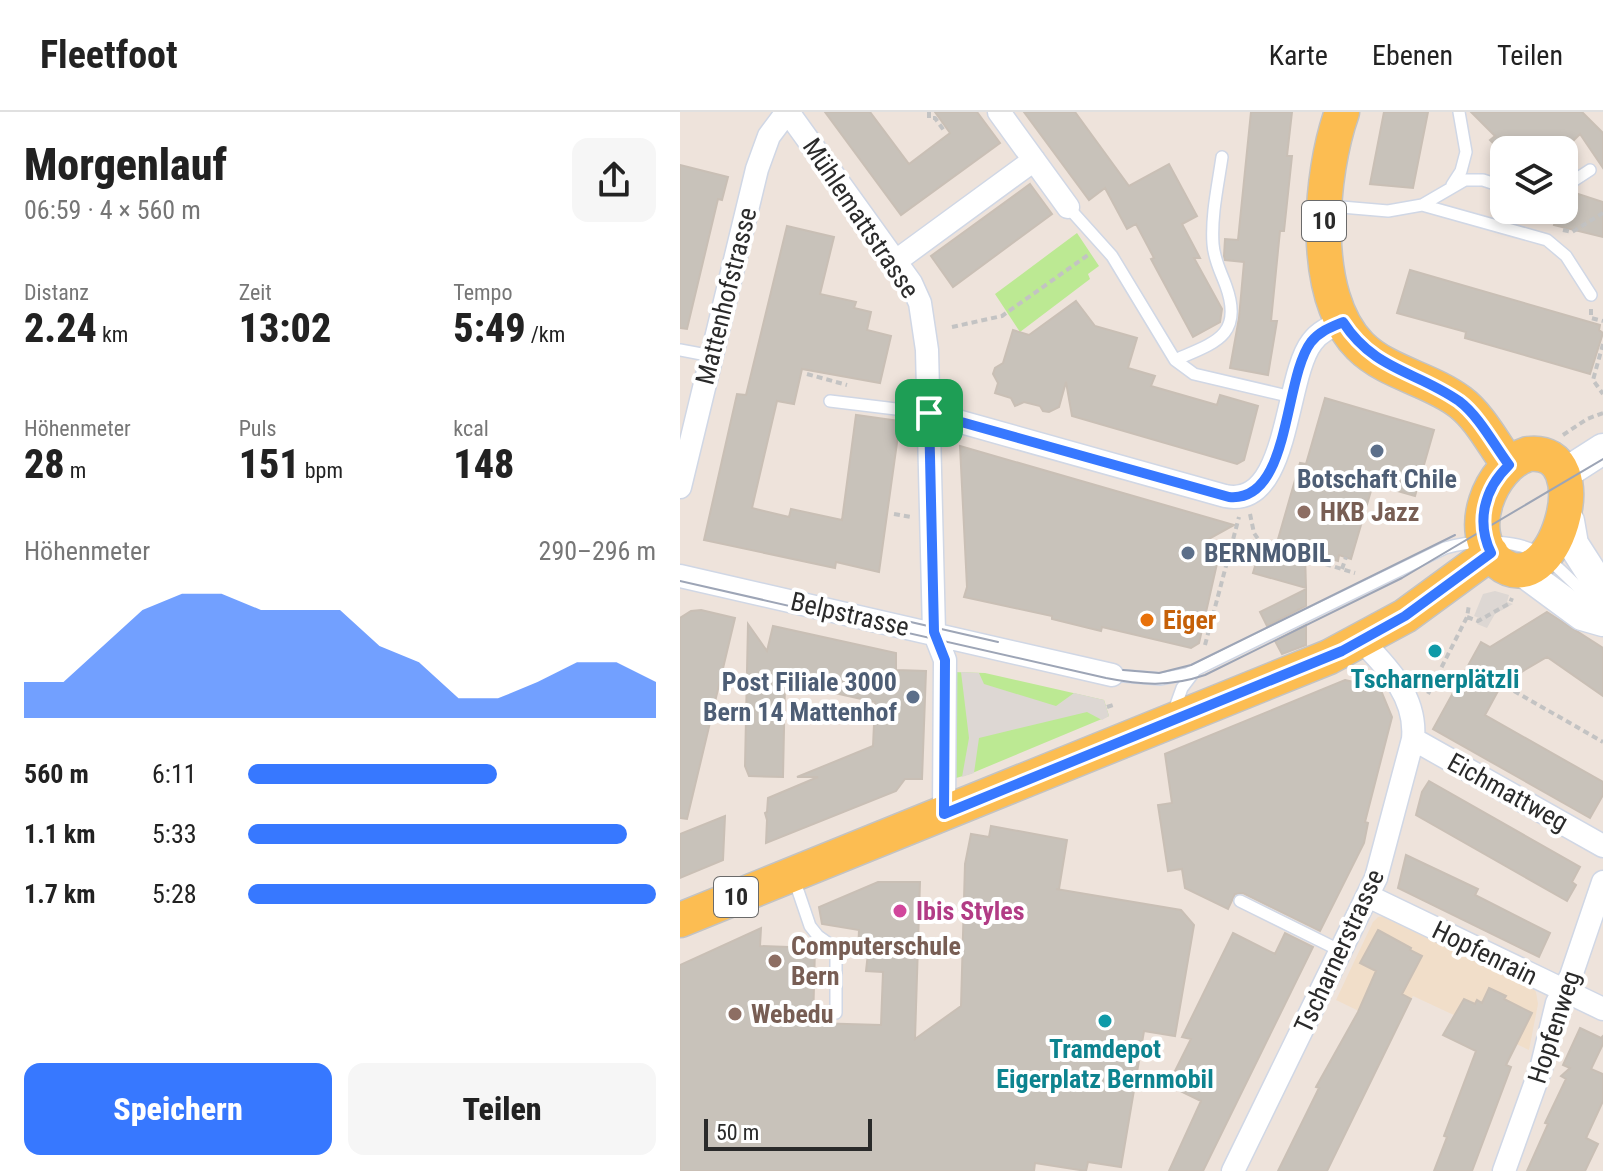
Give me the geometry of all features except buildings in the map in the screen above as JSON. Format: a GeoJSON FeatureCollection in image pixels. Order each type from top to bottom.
{"type":"FeatureCollection","features":[{"type":"Feature","properties":{"kind":"main road","name":"10"},"geometry":{"type":"LineString","coordinates":[[1342,114],[1325,205],[1326,263],[1335,305],[1343,322],[1360,346],[1377,359],[1444,392],[1463,405],[1509,465]]}},
{"type":"Feature","properties":{"kind":"main road"},"geometry":{"type":"LineString","coordinates":[[1567,472],[1603,449]]}},
{"type":"Feature","properties":{"kind":"main road"},"geometry":{"type":"LineString","coordinates":[[1569,521],[1560,540],[1534,563],[1505,567],[1489,547],[1483,519],[1487,496],[1496,479],[1509,465],[1524,455],[1542,454],[1556,460],[1567,472],[1572,493],[1569,521],[1573,544],[1603,591]]}},
{"type":"Feature","properties":{"kind":"main road","name":"10"},"geometry":{"type":"LineString","coordinates":[[680,920],[1302,669],[1362,641],[1425,603],[1489,547]]}},
{"type":"Feature","properties":{"kind":"main road"},"geometry":{"type":"LineString","coordinates":[[1534,563],[1582,615],[1603,621]]}},
{"type":"Feature","properties":{"kind":"street","name":"Mühlemattstrasse"},"geometry":{"type":"LineString","coordinates":[[788,112],[896,261],[915,291],[923,316],[929,413],[934,632],[945,660],[944,814]]}},
{"type":"Feature","properties":{"kind":"street","name":"Mattenhofstrasse"},"geometry":{"type":"LineString","coordinates":[[680,487],[760,157],[769,136],[788,112]]}},
{"type":"Feature","properties":{"kind":"street"},"geometry":{"type":"LineString","coordinates":[[999,112],[1068,207]]}},
{"type":"Feature","properties":{"kind":"street"},"geometry":{"type":"LineString","coordinates":[[896,261],[1034,160]]}},
{"type":"Feature","properties":{"kind":"street"},"geometry":{"type":"LineString","coordinates":[[929,413],[1229,497],[1246,496],[1258,489],[1271,470],[1311,343],[1324,330],[1343,322]]}},
{"type":"Feature","properties":{"kind":"street","name":"Belpstrasse"},"geometry":{"type":"LineString","coordinates":[[680,576],[1112,675]]}},
{"type":"Feature","properties":{"kind":"street"},"geometry":{"type":"LineString","coordinates":[[1362,641],[1397,680],[1405,694],[1413,731]]}},
{"type":"Feature","properties":{"kind":"street","name":"Eichmattweg"},"geometry":{"type":"LineString","coordinates":[[1413,731],[1603,846]]}},
{"type":"Feature","properties":{"kind":"street","name":"Tscharnerstrasse"},"geometry":{"type":"LineString","coordinates":[[1233,1171],[1368,896],[1381,864],[1413,731]]}},
{"type":"Feature","properties":{"kind":"street","name":"Hopfenweg"},"geometry":{"type":"LineString","coordinates":[[1504,1171],[1523,1124],[1563,991],[1603,882]]}},
{"type":"Feature","properties":{"kind":"street","name":"Hopfenrain"},"geometry":{"type":"LineString","coordinates":[[1368,896],[1603,1009]]}},
{"type":"Feature","properties":{"kind":"lane"},"geometry":{"type":"LineString","coordinates":[[1452,186],[1461,171],[1466,152],[1459,112]]}},
{"type":"Feature","properties":{"kind":"lane"},"geometry":{"type":"LineString","coordinates":[[1175,360],[1214,342],[1231,324],[1232,306],[1216,264],[1213,244],[1213,216],[1222,157]]}},
{"type":"Feature","properties":{"kind":"lane"},"geometry":{"type":"LineString","coordinates":[[1578,178],[1590,170]]}},
{"type":"Feature","properties":{"kind":"lane"},"geometry":{"type":"LineString","coordinates":[[1325,205],[1388,211],[1422,205],[1452,186],[1474,179],[1490,183]]}},
{"type":"Feature","properties":{"kind":"lane"},"geometry":{"type":"LineString","coordinates":[[1422,205],[1547,240],[1566,256],[1591,295]]}},
{"type":"Feature","properties":{"kind":"lane"},"geometry":{"type":"LineString","coordinates":[[1068,207],[1112,256],[1175,360],[1194,374],[1292,397]]}},
{"type":"Feature","properties":{"kind":"lane"},"geometry":{"type":"LineString","coordinates":[[680,350],[712,356]]}},
{"type":"Feature","properties":{"kind":"lane"},"geometry":{"type":"LineString","coordinates":[[830,401],[929,413]]}},
{"type":"Feature","properties":{"kind":"lane"},"geometry":{"type":"LineString","coordinates":[[1112,675],[1161,679],[1195,671],[1445,548],[1489,547]]}},
{"type":"Feature","properties":{"kind":"lane"},"geometry":{"type":"LineString","coordinates":[[1534,563],[1603,611]]}},
{"type":"Feature","properties":{"kind":"lane"},"geometry":{"type":"LineString","coordinates":[[1171,722],[1182,688],[1195,671]]}},
{"type":"Feature","properties":{"kind":"lane"},"geometry":{"type":"LineString","coordinates":[[792,874],[810,926],[832,946],[836,956],[836,1013]]}},
{"type":"Feature","properties":{"kind":"lane"},"geometry":{"type":"LineString","coordinates":[[1240,901],[1341,951]]}},
{"type":"Feature","properties":{"kind":"path"},"geometry":{"type":"LineString","coordinates":[[929,112],[929,118],[935,118],[945,132]]}},
{"type":"Feature","properties":{"kind":"path"},"geometry":{"type":"LineString","coordinates":[[1572,232],[1603,213]]}},
{"type":"Feature","properties":{"kind":"path"},"geometry":{"type":"LineString","coordinates":[[952,327],[1002,316],[1091,253]]}},
{"type":"Feature","properties":{"kind":"path"},"geometry":{"type":"LineString","coordinates":[[1603,344],[1593,380],[1603,394]]}},
{"type":"Feature","properties":{"kind":"path"},"geometry":{"type":"LineString","coordinates":[[1557,437],[1603,413]]}},
{"type":"Feature","properties":{"kind":"path"},"geometry":{"type":"LineString","coordinates":[[1246,496],[1254,533],[1262,545],[1357,573]]}},
{"type":"Feature","properties":{"kind":"path"},"geometry":{"type":"LineString","coordinates":[[1205,645],[1246,496]]}},
{"type":"Feature","properties":{"kind":"path"},"geometry":{"type":"LineString","coordinates":[[894,514],[914,517]]}},
{"type":"Feature","properties":{"kind":"path"},"geometry":{"type":"LineString","coordinates":[[1342,569],[1346,557]]}},
{"type":"Feature","properties":{"kind":"path"},"geometry":{"type":"LineString","coordinates":[[1413,731],[1467,617],[1469,602]]}},
{"type":"Feature","properties":{"kind":"path"},"geometry":{"type":"LineString","coordinates":[[1467,617],[1478,621],[1510,603]]}},
{"type":"Feature","properties":{"kind":"path"},"geometry":{"type":"LineString","coordinates":[[1514,691],[1603,742]]}},
{"type":"Feature","properties":{"kind":"path"},"geometry":{"type":"LineString","coordinates":[[1107,707],[1116,704]]}},
{"type":"Feature","properties":{"kind":"shaded area"},"geometry":{"type":"Polygon","coordinates":[[[1495,591],[1509,595],[1507,602],[1513,604],[1495,614],[1487,628],[1477,624],[1479,618],[1474,616],[1483,594],[1495,591]]]}},
{"type":"Feature","properties":{"kind":"shaded area"},"geometry":{"type":"Polygon","coordinates":[[[961,672],[979,673],[984,684],[1056,706],[1074,693],[1104,700],[1109,716],[1102,720],[1087,712],[979,738],[974,773],[962,777],[969,738],[961,672]]]}},
{"type":"Feature","properties":{"kind":"shaded area"},"geometry":{"type":"Polygon","coordinates":[[[1385,916],[1532,987],[1538,1004],[1529,1050],[1413,996],[1396,1029],[1336,1000],[1373,922],[1385,916]]]}},
{"type":"Feature","properties":{"kind":"green space"},"geometry":{"type":"Polygon","coordinates":[[[1077,233],[1099,266],[1088,274],[1090,279],[1020,332],[995,294],[1077,233]]]}},
{"type":"Feature","properties":{"kind":"green space"},"geometry":{"type":"Polygon","coordinates":[[[952,672],[985,673],[1104,700],[1109,716],[949,780],[952,672]]]}},
{"type":"Feature","properties":{"kind":"tram line"},"geometry":{"type":"LineString","coordinates":[[680,581],[1106,678],[1143,683],[1180,682],[1205,675],[1402,578],[1603,459]]}},
{"type":"Feature","properties":{"kind":"tram line"},"geometry":{"type":"LineString","coordinates":[[1123,670],[1159,673],[1191,665],[1455,535]]}},
{"type":"Feature","properties":{"kind":"tram line"},"geometry":{"type":"LineString","coordinates":[[819,601],[998,642]]}},
{"type":"Feature","properties":{"kind":"place","name":"Botschaft Chile"},"geometry":{"type":"Point","coordinates":[1377,451]}},
{"type":"Feature","properties":{"kind":"place","name":"HKB Jazz"},"geometry":{"type":"Point","coordinates":[1304,512]}},
{"type":"Feature","properties":{"kind":"place","name":"BERNMOBIL"},"geometry":{"type":"Point","coordinates":[1188,553]}},
{"type":"Feature","properties":{"kind":"place","name":"Eiger"},"geometry":{"type":"Point","coordinates":[1147,620]}},
{"type":"Feature","properties":{"kind":"place","name":"Tscharnerplätzli"},"geometry":{"type":"Point","coordinates":[1435,651]}},
{"type":"Feature","properties":{"kind":"place","name":"Post Filiale 3000 Bern 14 Mattenhof"},"geometry":{"type":"Point","coordinates":[913,697]}},
{"type":"Feature","properties":{"kind":"place","name":"Ibis Styles"},"geometry":{"type":"Point","coordinates":[900,911]}},
{"type":"Feature","properties":{"kind":"place","name":"Computerschule Bern"},"geometry":{"type":"Point","coordinates":[775,961]}},
{"type":"Feature","properties":{"kind":"place","name":"Webedu"},"geometry":{"type":"Point","coordinates":[735,1014]}},
{"type":"Feature","properties":{"kind":"place","name":"Tramdepot Eigerplatz Bernmobil"},"geometry":{"type":"Point","coordinates":[1105,1021]}},
{"type":"Feature","properties":{"kind":"route"},"geometry":{"type":"LineString","coordinates":[[1343,322],[1360,346],[1377,359],[1444,392],[1463,405],[1509,465],[1496,479],[1485,503],[1483,527],[1491,553],[1386,628],[1302,669],[944,814],[945,660],[934,632],[929,413],[1229,497],[1244,497],[1265,482],[1271,470],[1306,350],[1324,330],[1343,322]]}}]}
